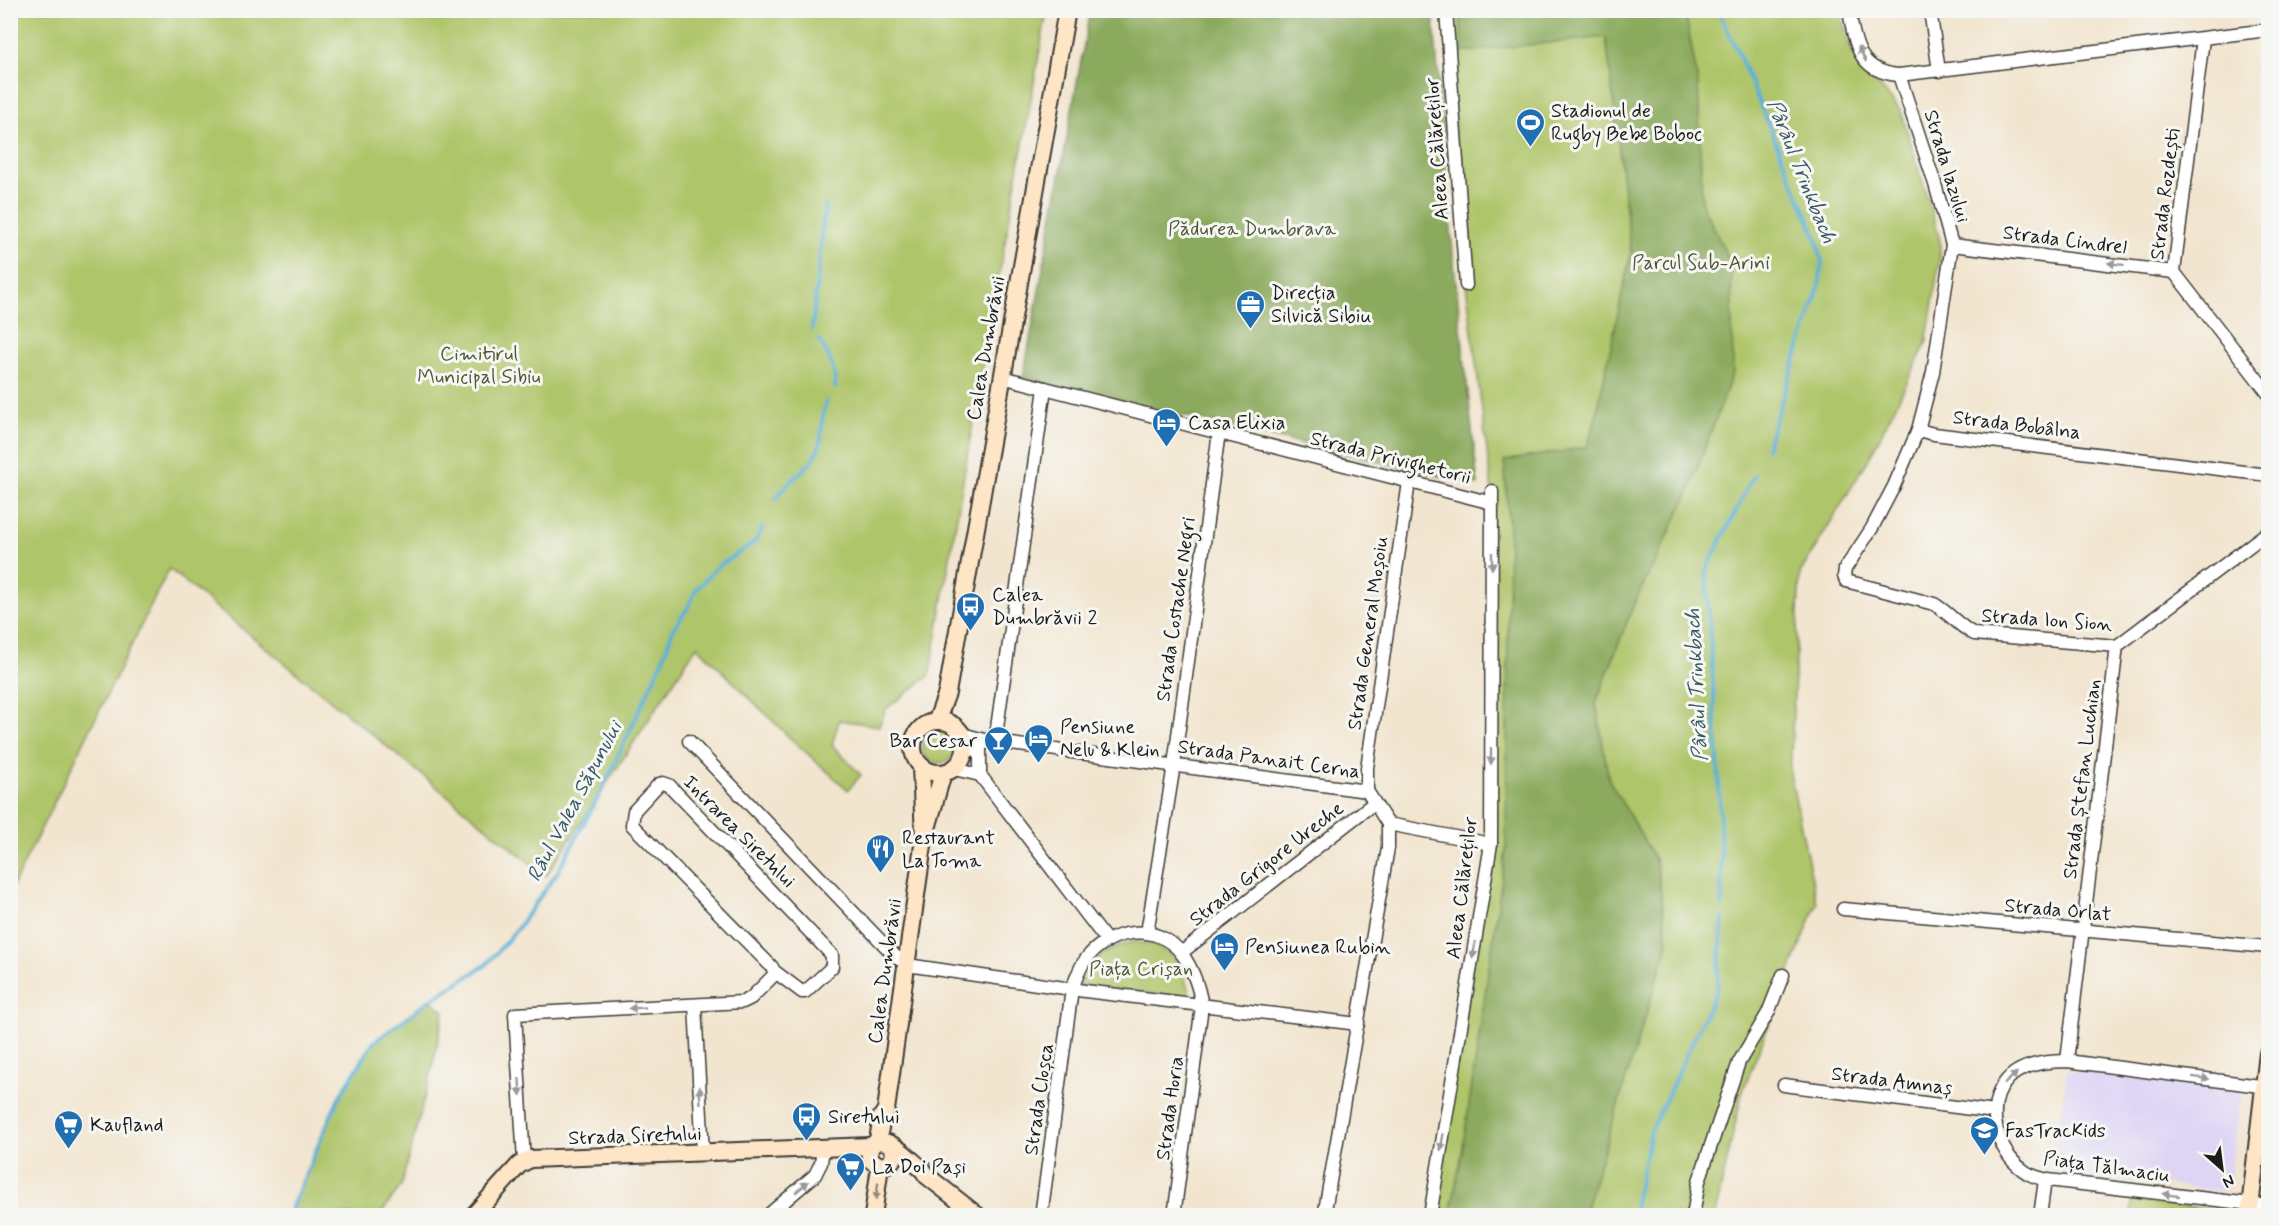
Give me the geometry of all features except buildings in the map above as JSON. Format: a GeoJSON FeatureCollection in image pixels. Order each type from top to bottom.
{"type":"FeatureCollection","features":[{"type":"Feature","properties":{"kind":"main road","name":"Calea Dumbrăvii"},"geometry":{"type":"LineString","coordinates":[[950,726],[947,693],[1066,10]]}},
{"type":"Feature","properties":{"kind":"main road","name":"Calea Dumbrăvii"},"geometry":{"type":"LineString","coordinates":[[873,1215],[881,1151],[882,1116],[886,1110],[924,838],[921,766],[914,757],[914,739],[924,725],[950,726],[982,745],[948,771],[924,838]]}},
{"type":"Feature","properties":{"kind":"main road"},"geometry":{"type":"LineString","coordinates":[[921,766],[935,773],[948,771]]}},
{"type":"Feature","properties":{"kind":"main road"},"geometry":{"type":"LineString","coordinates":[[2250,1210],[2266,1087],[2268,1053]]}},
{"type":"Feature","properties":{"kind":"main road","name":"Strada Siretului"},"geometry":{"type":"LineString","coordinates":[[524,1161],[823,1149],[852,1145],[881,1151]]}},
{"type":"Feature","properties":{"kind":"main road"},"geometry":{"type":"LineString","coordinates":[[881,1151],[922,1170],[978,1215]]}},
{"type":"Feature","properties":{"kind":"main road"},"geometry":{"type":"LineString","coordinates":[[473,1215],[524,1161]]}},
{"type":"Feature","properties":{"kind":"street","name":"Aleea Călăreților"},"geometry":{"type":"LineString","coordinates":[[1446,10],[1466,285]]}},
{"type":"Feature","properties":{"kind":"street"},"geometry":{"type":"LineString","coordinates":[[1849,10],[1853,34],[1860,54],[1868,66],[1881,73],[1899,75],[2268,30]]}},
{"type":"Feature","properties":{"kind":"street"},"geometry":{"type":"LineString","coordinates":[[1930,10],[1939,71]]}},
{"type":"Feature","properties":{"kind":"street","name":"Strada Rozdești"},"geometry":{"type":"LineString","coordinates":[[2203,39],[2174,272],[2268,393]]}},
{"type":"Feature","properties":{"kind":"street","name":"Strada Iazului"},"geometry":{"type":"LineString","coordinates":[[1899,75],[1935,184],[1952,245],[1933,372],[1918,430]]}},
{"type":"Feature","properties":{"kind":"street","name":"Strada Cindrel"},"geometry":{"type":"LineString","coordinates":[[1952,245],[2174,272]]}},
{"type":"Feature","properties":{"kind":"street","name":"Strada Privighetorii"},"geometry":{"type":"LineString","coordinates":[[1002,377],[1409,482],[1492,497]]}},
{"type":"Feature","properties":{"kind":"street"},"geometry":{"type":"LineString","coordinates":[[1045,388],[982,745],[980,775],[1107,941]]}},
{"type":"Feature","properties":{"kind":"street","name":"Strada Bobâlna"},"geometry":{"type":"LineString","coordinates":[[1918,430],[1934,434],[2268,475]]}},
{"type":"Feature","properties":{"kind":"street","name":"Strada Ion Sion"},"geometry":{"type":"LineString","coordinates":[[1918,430],[1894,486],[1872,528],[1845,569],[1844,576],[1846,580],[1934,604],[1974,634],[2117,646],[2268,532]]}},
{"type":"Feature","properties":{"kind":"street","name":"Strada Costache Negri"},"geometry":{"type":"LineString","coordinates":[[1147,933],[1174,765],[1219,432]]}},
{"type":"Feature","properties":{"kind":"street","name":"Strada General Moșoiu"},"geometry":{"type":"LineString","coordinates":[[1366,791],[1366,768],[1409,482]]}},
{"type":"Feature","properties":{"kind":"street","name":"Aleea Călăreților"},"geometry":{"type":"LineString","coordinates":[[1430,1215],[1491,844],[1492,497]]}},
{"type":"Feature","properties":{"kind":"street","name":"Strada Ștefan Luchian"},"geometry":{"type":"LineString","coordinates":[[2067,1061],[2117,646]]}},
{"type":"Feature","properties":{"kind":"street","name":"Strada Panait Cerna"},"geometry":{"type":"LineString","coordinates":[[950,726],[982,745],[1174,765],[1366,791],[1388,824]]}},
{"type":"Feature","properties":{"kind":"street"},"geometry":{"type":"LineString","coordinates":[[689,741],[888,949],[907,965],[1072,989],[1358,1024]]}},
{"type":"Feature","properties":{"kind":"street"},"geometry":{"type":"LineString","coordinates":[[948,771],[980,775]]}},
{"type":"Feature","properties":{"kind":"street","name":"Intrarea Siretului"},"geometry":{"type":"LineString","coordinates":[[659,784],[669,785],[832,955],[832,967],[805,992],[774,971],[632,825],[634,811],[659,784]]}},
{"type":"Feature","properties":{"kind":"street","name":"Strada Grigore Ureche"},"geometry":{"type":"LineString","coordinates":[[1181,953],[1374,803]]}},
{"type":"Feature","properties":{"kind":"street"},"geometry":{"type":"LineString","coordinates":[[1324,1215],[1388,848],[1388,824],[1491,844]]}},
{"type":"Feature","properties":{"kind":"street","name":"Strada Orlat"},"geometry":{"type":"LineString","coordinates":[[1843,909],[2268,946]]}},
{"type":"Feature","properties":{"kind":"street"},"geometry":{"type":"LineString","coordinates":[[1072,989],[1085,960],[1107,941],[1120,934],[1147,933],[1160,937],[1181,953],[1196,981],[1202,1006]]}},
{"type":"Feature","properties":{"kind":"street"},"geometry":{"type":"LineString","coordinates":[[524,1161],[515,1014],[695,1005],[748,1000],[772,979],[774,971]]}},
{"type":"Feature","properties":{"kind":"street"},"geometry":{"type":"LineString","coordinates":[[1693,1215],[1699,1181],[1739,1062],[1768,1013],[1783,975]]}},
{"type":"Feature","properties":{"kind":"street","name":"Strada Cloșca"},"geometry":{"type":"LineString","coordinates":[[1041,1215],[1072,989]]}},
{"type":"Feature","properties":{"kind":"street"},"geometry":{"type":"LineString","coordinates":[[695,1005],[703,1154]]}},
{"type":"Feature","properties":{"kind":"street","name":"Strada Horia"},"geometry":{"type":"LineString","coordinates":[[1174,1215],[1202,1006]]}},
{"type":"Feature","properties":{"kind":"street"},"geometry":{"type":"LineString","coordinates":[[1995,1113],[2001,1090],[2014,1073],[2039,1064],[2067,1061],[2266,1087]]}},
{"type":"Feature","properties":{"kind":"street","name":"Strada Amnaș"},"geometry":{"type":"LineString","coordinates":[[1784,1085],[1995,1113]]}},
{"type":"Feature","properties":{"kind":"street","name":"Piața Tălmaciu"},"geometry":{"type":"LineString","coordinates":[[1995,1113],[1998,1133],[2007,1153],[2022,1170],[2033,1176],[2045,1180],[2250,1210],[2268,1206]]}},
{"type":"Feature","properties":{"kind":"street"},"geometry":{"type":"LineString","coordinates":[[767,1215],[815,1175],[821,1163],[823,1149]]}},
{"type":"Feature","properties":{"kind":"street"},"geometry":{"type":"LineString","coordinates":[[2040,1215],[2045,1180]]}},
{"type":"Feature","properties":{"kind":"shaded area"},"geometry":{"type":"Polygon","coordinates":[[[2067,1070],[2242,1090],[2228,1192],[2053,1172],[2067,1070]]]}},
{"type":"Feature","properties":{"kind":"green space","name":"Cimitirul Municipal Sibiu"},"geometry":{"type":"Polygon","coordinates":[[[11,10],[1047,11],[985,352],[930,675],[886,709],[879,726],[839,720],[832,745],[861,775],[848,790],[790,738],[697,646],[546,876],[169,569],[11,890],[11,10]]]}},
{"type":"Feature","properties":{"kind":"green space","name":"Pădurea Dumbrava"},"geometry":{"type":"Polygon","coordinates":[[[1090,11],[1433,11],[1453,255],[1478,485],[1023,378],[1090,11]]]}},
{"type":"Feature","properties":{"kind":"green space","name":"Parcul Sub-Arini"},"geometry":{"type":"Polygon","coordinates":[[[1446,11],[1841,11],[1848,40],[1858,61],[1902,114],[1940,240],[1940,259],[1926,344],[1871,455],[1800,573],[1790,774],[1817,903],[1742,1093],[1715,1215],[1430,1216],[1491,844],[1492,491],[1466,284],[1446,11]]]}},
{"type":"Feature","properties":{"kind":"green space"},"geometry":{"type":"Polygon","coordinates":[[[1460,11],[1685,11],[1698,83],[1702,204],[1731,264],[1733,372],[1687,497],[1633,606],[1596,703],[1609,780],[1656,861],[1668,944],[1585,1215],[1450,1215],[1462,1153],[1506,850],[1509,527],[1504,461],[1587,447],[1596,417],[1631,252],[1606,37],[1462,52],[1460,11]]]}},
{"type":"Feature","properties":{"kind":"green space"},"geometry":{"type":"Polygon","coordinates":[[[939,729],[951,734],[956,746],[951,758],[939,763],[927,758],[922,746],[927,734],[939,729]]]}},
{"type":"Feature","properties":{"kind":"green space","name":"Piața Crișan"},"geometry":{"type":"Polygon","coordinates":[[[1132,942],[1157,947],[1173,957],[1183,974],[1191,998],[1079,986],[1094,962],[1106,952],[1132,942]]]}},
{"type":"Feature","properties":{"kind":"green space"},"geometry":{"type":"Polygon","coordinates":[[[430,1000],[444,1011],[432,1069],[401,1186],[380,1215],[288,1215],[338,1099],[373,1043],[430,1000]]]}},
{"type":"Feature","properties":{"kind":"green space"},"geometry":{"type":"Polygon","coordinates":[[[2132,1201],[2223,1211],[2223,1215],[2131,1215],[2132,1201]]]}},
{"type":"Feature","properties":{"kind":"waterway","name":"Pârâul Trinkbach"},"geometry":{"type":"LineString","coordinates":[[1718,10],[1816,237],[1822,261],[1819,287],[1766,449]]}},
{"type":"Feature","properties":{"kind":"waterway","name":"Râul Valea Săpunului"},"geometry":{"type":"LineString","coordinates":[[812,330],[825,206]]}},
{"type":"Feature","properties":{"kind":"waterway","name":"Râul Valea Săpunului"},"geometry":{"type":"LineString","coordinates":[[819,340],[831,362],[835,388]]}},
{"type":"Feature","properties":{"kind":"waterway","name":"Râul Valea Săpunului"},"geometry":{"type":"LineString","coordinates":[[776,499],[817,452],[827,401]]}},
{"type":"Feature","properties":{"kind":"waterway","name":"Pârâul Trinkbach"},"geometry":{"type":"LineString","coordinates":[[1722,906],[1719,779],[1706,570],[1754,475]]}},
{"type":"Feature","properties":{"kind":"waterway","name":"Râul Valea Săpunului"},"geometry":{"type":"LineString","coordinates":[[288,1216],[338,1099],[373,1043],[430,1000],[486,965],[517,929],[557,873],[601,792],[662,662],[673,629],[687,609],[696,590],[717,567],[754,543],[763,527]]}},
{"type":"Feature","properties":{"kind":"waterway","name":"Pârâul Trinkbach"},"geometry":{"type":"LineString","coordinates":[[1632,1216],[1651,1131],[1717,989],[1723,918]]}},
{"type":"Feature","properties":{"kind":"place","name":"Stadionul de Rugby Bebe Boboc"},"geometry":{"type":"Point","coordinates":[1530,148]}},
{"type":"Feature","properties":{"kind":"place","name":"Direcția Silvică Sibiu"},"geometry":{"type":"Point","coordinates":[1250,330]}},
{"type":"Feature","properties":{"kind":"place","name":"Casa Elixia"},"geometry":{"type":"Point","coordinates":[1167,448]}},
{"type":"Feature","properties":{"kind":"place","name":"Calea Dumbrăvii 2"},"geometry":{"type":"Point","coordinates":[971,632]}},
{"type":"Feature","properties":{"kind":"place","name":"Pensiune Nelu & Klein"},"geometry":{"type":"Point","coordinates":[1039,764]}},
{"type":"Feature","properties":{"kind":"place","name":"Bar Cesar"},"geometry":{"type":"Point","coordinates":[998,766]}},
{"type":"Feature","properties":{"kind":"place","name":"Restaurant La Toma"},"geometry":{"type":"Point","coordinates":[881,874]}},
{"type":"Feature","properties":{"kind":"place","name":"Pensiunea Rubin"},"geometry":{"type":"Point","coordinates":[1224,972]}},
{"type":"Feature","properties":{"kind":"place","name":"Siretului"},"geometry":{"type":"Point","coordinates":[807,1142]}},
{"type":"Feature","properties":{"kind":"place","name":"Kaufland"},"geometry":{"type":"Point","coordinates":[69,1150]}},
{"type":"Feature","properties":{"kind":"place","name":"FasTracKids"},"geometry":{"type":"Point","coordinates":[1984,1156]}},
{"type":"Feature","properties":{"kind":"place","name":"La Doi Pași"},"geometry":{"type":"Point","coordinates":[851,1192]}}]}
